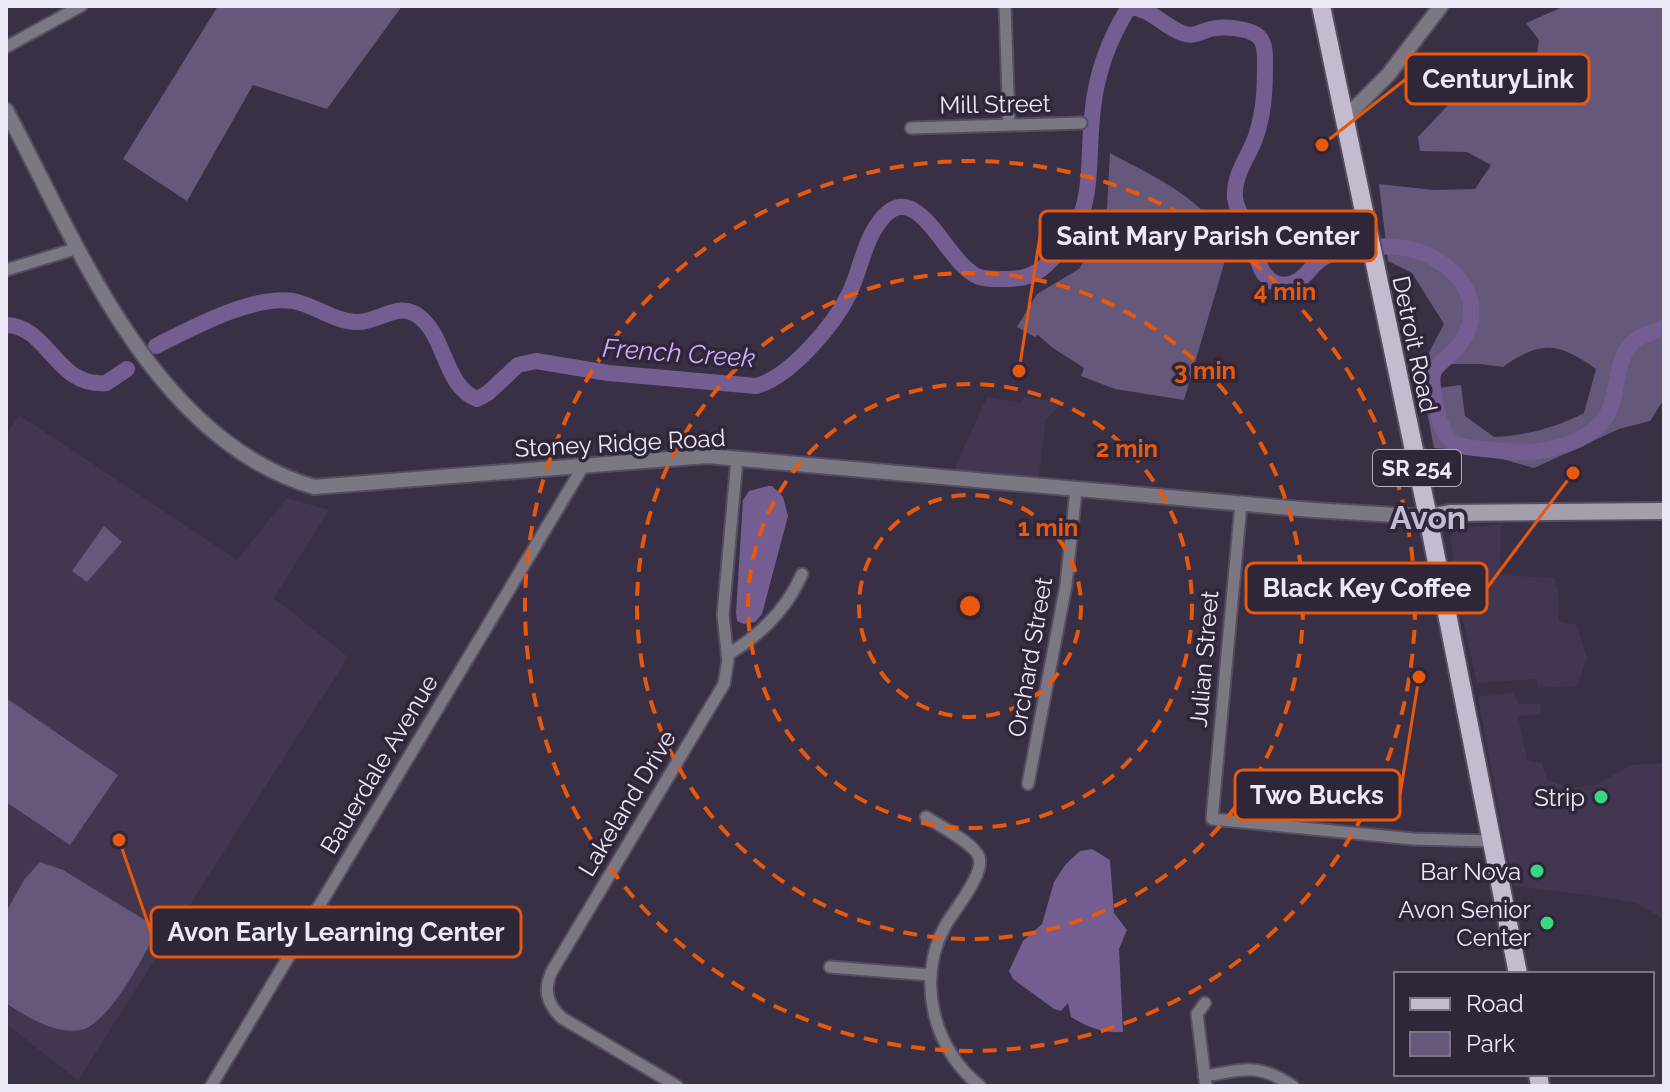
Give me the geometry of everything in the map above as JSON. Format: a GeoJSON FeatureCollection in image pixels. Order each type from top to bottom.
{"type":"FeatureCollection","features":[{"type":"Feature","properties":{"kind":"main road","name":"Detroit Road"},"geometry":{"type":"LineString","coordinates":[[1321,6],[1428,517],[1518,972]]}},
{"type":"Feature","properties":{"kind":"main road"},"geometry":{"type":"LineString","coordinates":[[1428,517],[1450,513],[1664,511]]}},
{"type":"Feature","properties":{"kind":"street"},"geometry":{"type":"LineString","coordinates":[[6,47],[81,6]]}},
{"type":"Feature","properties":{"kind":"street"},"geometry":{"type":"LineString","coordinates":[[1005,6],[1009,125]]}},
{"type":"Feature","properties":{"kind":"street"},"geometry":{"type":"LineString","coordinates":[[1345,118],[1388,75],[1441,6]]}},
{"type":"Feature","properties":{"kind":"street","name":"Stoney Ridge Road"},"geometry":{"type":"LineString","coordinates":[[6,110],[78,248],[142,353],[182,402],[216,433],[256,462],[314,487],[707,456],[1241,504],[1428,517]]}},
{"type":"Feature","properties":{"kind":"street","name":"Mill Street"},"geometry":{"type":"LineString","coordinates":[[911,128],[1081,123]]}},
{"type":"Feature","properties":{"kind":"street"},"geometry":{"type":"LineString","coordinates":[[6,270],[78,248]]}},
{"type":"Feature","properties":{"kind":"street","name":"Lakeland Drive"},"geometry":{"type":"LineString","coordinates":[[677,1086],[567,1022],[548,1001],[547,985],[552,971],[724,684],[728,669],[723,615],[737,459]]}},
{"type":"Feature","properties":{"kind":"street","name":"Bauerdale Avenue"},"geometry":{"type":"LineString","coordinates":[[211,1086],[584,465]]}},
{"type":"Feature","properties":{"kind":"street","name":"Orchard Street"},"geometry":{"type":"LineString","coordinates":[[1028,784],[1066,585],[1076,490]]}},
{"type":"Feature","properties":{"kind":"street","name":"Julian Street"},"geometry":{"type":"LineString","coordinates":[[1241,504],[1212,819],[1413,839],[1492,841]]}},
{"type":"Feature","properties":{"kind":"street"},"geometry":{"type":"LineString","coordinates":[[727,655],[763,630],[795,589],[802,574]]}},
{"type":"Feature","properties":{"kind":"street"},"geometry":{"type":"LineString","coordinates":[[926,817],[974,849],[978,855],[980,867],[940,936],[931,975],[933,1008],[943,1040],[961,1068],[980,1086]]}},
{"type":"Feature","properties":{"kind":"street"},"geometry":{"type":"LineString","coordinates":[[830,967],[931,975]]}},
{"type":"Feature","properties":{"kind":"street"},"geometry":{"type":"LineString","coordinates":[[1205,1003],[1197,1014],[1205,1081],[1257,1069],[1275,1074],[1293,1086]]}},
{"type":"Feature","properties":{"kind":"shaded area"},"geometry":{"type":"Polygon","coordinates":[[[987,397],[1021,403],[1024,397],[1064,403],[1046,419],[1038,482],[953,472],[987,397]]]}},
{"type":"Feature","properties":{"kind":"shaded area"},"geometry":{"type":"Polygon","coordinates":[[[19,415],[237,560],[287,498],[329,510],[274,598],[348,657],[78,1080],[6,1024],[6,435],[19,415]]]}},
{"type":"Feature","properties":{"kind":"shaded area"},"geometry":{"type":"Polygon","coordinates":[[[768,486],[783,497],[788,516],[762,614],[755,622],[744,624],[737,621],[736,613],[743,500],[749,491],[768,486]]]}},
{"type":"Feature","properties":{"kind":"shaded area"},"geometry":{"type":"Polygon","coordinates":[[[1501,524],[1500,575],[1554,578],[1558,591],[1559,621],[1577,625],[1587,658],[1577,686],[1538,688],[1536,679],[1477,683],[1463,621],[1450,537],[1455,529],[1501,524]]]}},
{"type":"Feature","properties":{"kind":"shaded area"},"geometry":{"type":"Polygon","coordinates":[[[1514,692],[1518,704],[1541,704],[1540,714],[1518,716],[1527,760],[1542,763],[1547,780],[1572,788],[1598,784],[1631,765],[1664,763],[1664,919],[1636,903],[1513,886],[1478,697],[1514,692]]]}},
{"type":"Feature","properties":{"kind":"shaded area"},"geometry":{"type":"Polygon","coordinates":[[[1092,849],[1110,860],[1114,913],[1127,930],[1119,949],[1123,1032],[1102,1031],[1078,1021],[1071,1017],[1068,1003],[1061,1011],[1054,1009],[1013,979],[1009,971],[1023,941],[1042,924],[1054,882],[1065,865],[1080,851],[1092,849]]]}},
{"type":"Feature","properties":{"kind":"green space"},"geometry":{"type":"Polygon","coordinates":[[[218,6],[402,6],[327,109],[253,85],[187,201],[123,159],[218,6]]]}},
{"type":"Feature","properties":{"kind":"green space"},"geometry":{"type":"Polygon","coordinates":[[[1565,6],[1664,6],[1664,399],[1650,421],[1619,429],[1534,468],[1478,452],[1434,448],[1423,390],[1461,385],[1465,416],[1494,437],[1506,436],[1551,427],[1584,413],[1596,369],[1571,354],[1550,348],[1528,352],[1503,367],[1423,364],[1444,324],[1412,273],[1388,261],[1379,184],[1434,190],[1475,189],[1491,165],[1467,152],[1420,151],[1418,137],[1451,102],[1534,78],[1539,40],[1526,23],[1565,6]]]}},
{"type":"Feature","properties":{"kind":"green space"},"geometry":{"type":"Polygon","coordinates":[[[1110,153],[1193,202],[1219,230],[1229,247],[1184,400],[1115,389],[1081,376],[1084,368],[1038,335],[1035,337],[1017,327],[1037,294],[1079,269],[1106,226],[1110,153]]]}},
{"type":"Feature","properties":{"kind":"green space"},"geometry":{"type":"Polygon","coordinates":[[[104,526],[122,542],[87,582],[72,571],[104,526]]]}},
{"type":"Feature","properties":{"kind":"green space"},"geometry":{"type":"Polygon","coordinates":[[[6,698],[118,775],[70,845],[6,802],[6,698]]]}},
{"type":"Feature","properties":{"kind":"green space"},"geometry":{"type":"Polygon","coordinates":[[[40,862],[63,870],[158,928],[115,1002],[92,1025],[81,1030],[51,1027],[6,1003],[6,912],[24,880],[40,862]]]}},
{"type":"Feature","properties":{"kind":"waterway","name":"French Creek"},"geometry":{"type":"LineString","coordinates":[[156,346],[241,308],[277,300],[293,301],[357,322],[391,312],[416,314],[431,330],[459,385],[477,399],[488,393],[518,365],[536,361],[608,373],[756,386],[769,381],[796,361],[833,320],[849,294],[875,229],[893,209],[906,207],[919,214],[965,268],[977,276],[1012,279],[1037,272],[1046,265],[1063,247],[1082,211],[1087,192],[1098,81],[1110,43],[1129,7],[1144,10],[1186,34],[1236,28],[1254,33],[1262,42],[1265,61],[1262,110],[1256,136],[1236,181],[1235,198],[1253,237],[1260,267],[1269,279],[1286,285],[1297,281],[1316,263],[1340,251],[1399,247],[1434,258],[1462,283],[1470,302],[1467,332],[1453,353],[1436,368],[1432,378],[1443,430],[1455,443],[1474,448],[1531,452],[1562,446],[1590,433],[1609,411],[1627,350],[1639,338],[1664,327]]}},
{"type":"Feature","properties":{"kind":"waterway","name":"French Creek"},"geometry":{"type":"LineString","coordinates":[[6,325],[33,335],[64,367],[89,382],[106,383],[127,369]]}},
{"type":"Feature","properties":{"kind":"place","name":"CenturyLink"},"geometry":{"type":"Point","coordinates":[1322,145]}},
{"type":"Feature","properties":{"kind":"place","name":"Saint Mary Parish Center"},"geometry":{"type":"Point","coordinates":[1019,371]}},
{"type":"Feature","properties":{"kind":"place","name":"Black Key Coffee"},"geometry":{"type":"Point","coordinates":[1573,473]}},
{"type":"Feature","properties":{"kind":"place","name":"Two Bucks"},"geometry":{"type":"Point","coordinates":[1419,677]}},
{"type":"Feature","properties":{"kind":"place","name":"Strip"},"geometry":{"type":"Point","coordinates":[1601,797]}},
{"type":"Feature","properties":{"kind":"place","name":"Avon Early Learning Center"},"geometry":{"type":"Point","coordinates":[119,840]}},
{"type":"Feature","properties":{"kind":"place","name":"Bar Nova"},"geometry":{"type":"Point","coordinates":[1537,871]}},
{"type":"Feature","properties":{"kind":"place","name":"Avon Senior Center"},"geometry":{"type":"Point","coordinates":[1547,923]}},
{"type":"Feature","properties":{"kind":"district","name":"Avon"},"geometry":{"type":"Point","coordinates":[1428,517]}}]}
